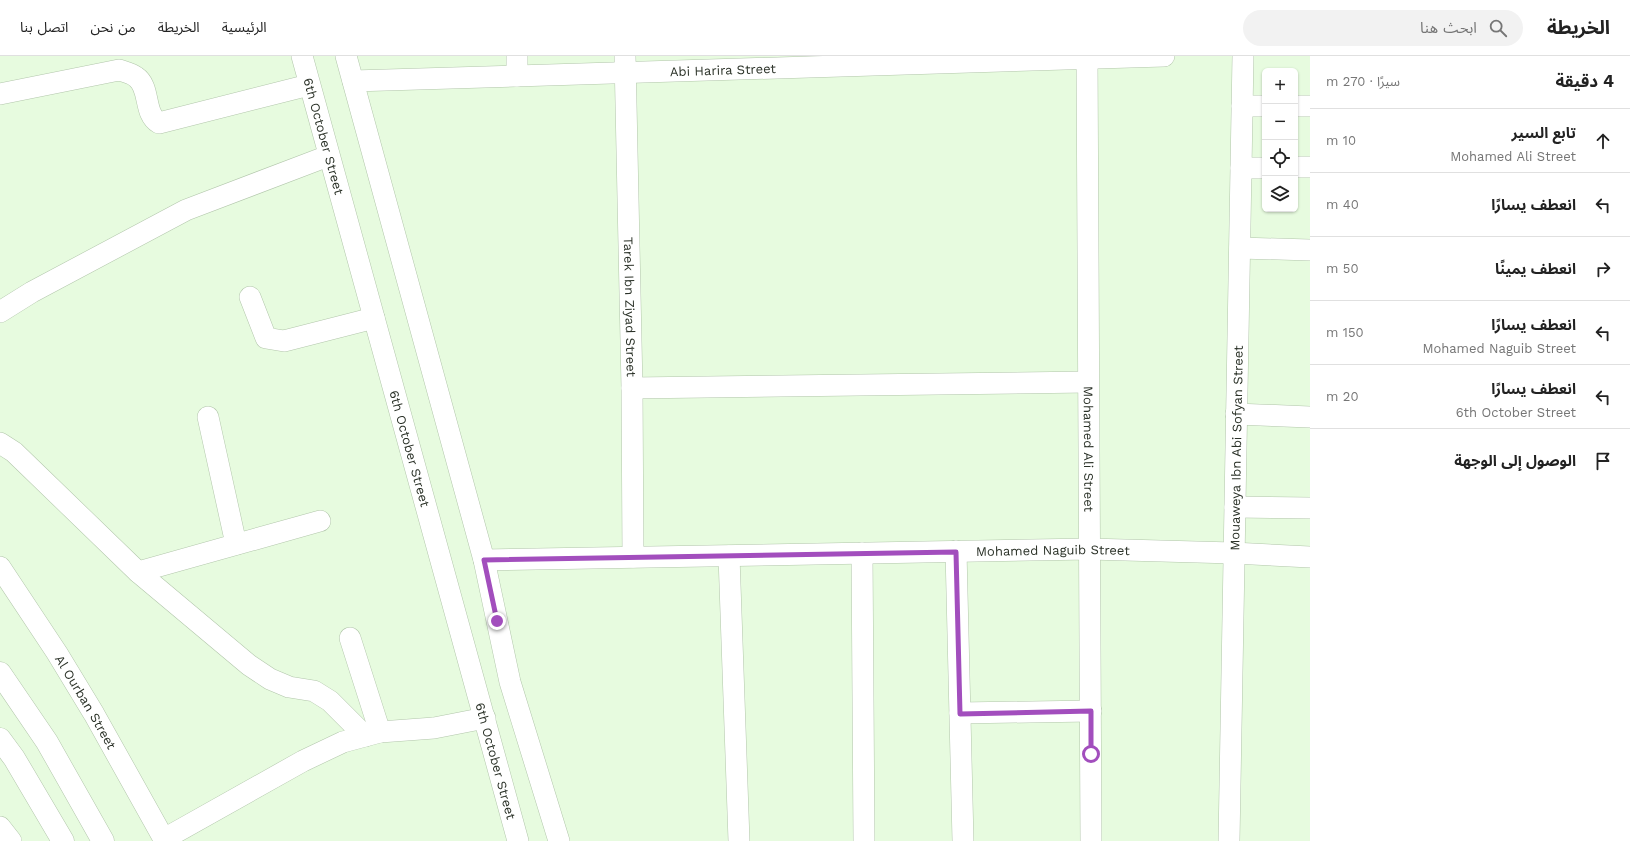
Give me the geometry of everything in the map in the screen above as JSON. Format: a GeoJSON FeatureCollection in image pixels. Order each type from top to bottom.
{"type":"FeatureCollection","features":[{"type":"Feature","properties":{"kind":"main road"},"geometry":{"type":"LineString","coordinates":[[0,673],[47,742],[103,841]]}},
{"type":"Feature","properties":{"kind":"main road"},"geometry":{"type":"LineString","coordinates":[[0,739],[14,758],[63,841]]}},
{"type":"Feature","properties":{"kind":"street","name":"6th October Street"},"geometry":{"type":"LineString","coordinates":[[302,56],[328,156],[518,841]]}},
{"type":"Feature","properties":{"kind":"street"},"geometry":{"type":"LineString","coordinates":[[346,56],[484,560],[510,682],[559,841]]}},
{"type":"Feature","properties":{"kind":"street","name":"Abi Harira Street"},"geometry":{"type":"LineString","coordinates":[[353,80],[517,66],[1164,56]]}},
{"type":"Feature","properties":{"kind":"street","name":"Mouaweya Ibn Abi Sofyan Street"},"geometry":{"type":"LineString","coordinates":[[1228,841],[1243,56]]}},
{"type":"Feature","properties":{"kind":"street","name":"Mohamed Ali Street"},"geometry":{"type":"LineString","coordinates":[[1086,57],[1091,841]]}},
{"type":"Feature","properties":{"kind":"street","name":"Tarek Ibn Ziyad Street"},"geometry":{"type":"LineString","coordinates":[[625,64],[632,388],[633,557]]}},
{"type":"Feature","properties":{"kind":"street"},"geometry":{"type":"LineString","coordinates":[[0,94],[119,70],[137,77],[142,83],[152,117],[159,123],[309,85]]}},
{"type":"Feature","properties":{"kind":"street"},"geometry":{"type":"LineString","coordinates":[[1242,106],[1262,106]]}},
{"type":"Feature","properties":{"kind":"street"},"geometry":{"type":"LineString","coordinates":[[1298,106],[1310,106]]}},
{"type":"Feature","properties":{"kind":"street"},"geometry":{"type":"LineString","coordinates":[[0,312],[32,292],[186,210],[328,156]]}},
{"type":"Feature","properties":{"kind":"street"},"geometry":{"type":"LineString","coordinates":[[1298,167],[1310,167]]}},
{"type":"Feature","properties":{"kind":"street"},"geometry":{"type":"LineString","coordinates":[[1241,168],[1262,168]]}},
{"type":"Feature","properties":{"kind":"street"},"geometry":{"type":"LineString","coordinates":[[1240,248],[1310,250]]}},
{"type":"Feature","properties":{"kind":"street"},"geometry":{"type":"LineString","coordinates":[[250,297],[266,338],[284,341],[374,318]]}},
{"type":"Feature","properties":{"kind":"street"},"geometry":{"type":"LineString","coordinates":[[632,388],[1088,382]]}},
{"type":"Feature","properties":{"kind":"street"},"geometry":{"type":"LineString","coordinates":[[1236,414],[1310,416]]}},
{"type":"Feature","properties":{"kind":"street"},"geometry":{"type":"LineString","coordinates":[[208,417],[236,544]]}},
{"type":"Feature","properties":{"kind":"street"},"geometry":{"type":"LineString","coordinates":[[0,444],[14,452],[138,572],[249,665],[270,679],[289,687],[314,691],[330,701],[372,734]]}},
{"type":"Feature","properties":{"kind":"street"},"geometry":{"type":"LineString","coordinates":[[1235,507],[1310,508]]}},
{"type":"Feature","properties":{"kind":"street"},"geometry":{"type":"LineString","coordinates":[[138,572],[320,521]]}},
{"type":"Feature","properties":{"kind":"street","name":"Mohamed Naguib Street"},"geometry":{"type":"LineString","coordinates":[[484,560],[1090,549],[1310,557]]}},
{"type":"Feature","properties":{"kind":"street"},"geometry":{"type":"LineString","coordinates":[[956,552],[964,841]]}},
{"type":"Feature","properties":{"kind":"street"},"geometry":{"type":"LineString","coordinates":[[862,553],[864,841]]}},
{"type":"Feature","properties":{"kind":"street"},"geometry":{"type":"LineString","coordinates":[[729,556],[739,841]]}},
{"type":"Feature","properties":{"kind":"street","name":"Al Ourban Street"},"geometry":{"type":"LineString","coordinates":[[0,567],[57,653],[94,714],[164,840]]}},
{"type":"Feature","properties":{"kind":"street"},"geometry":{"type":"LineString","coordinates":[[350,638],[372,734]]}},
{"type":"Feature","properties":{"kind":"street"},"geometry":{"type":"LineString","coordinates":[[960,714],[1091,711]]}},
{"type":"Feature","properties":{"kind":"street"},"geometry":{"type":"LineString","coordinates":[[164,840],[303,761],[343,742],[372,734],[434,728],[485,718]]}},
{"type":"Feature","properties":{"kind":"route"},"geometry":{"type":"LineString","coordinates":[[497,621],[484,560],[956,552],[960,714],[1091,711],[1091,754]]}}]}
